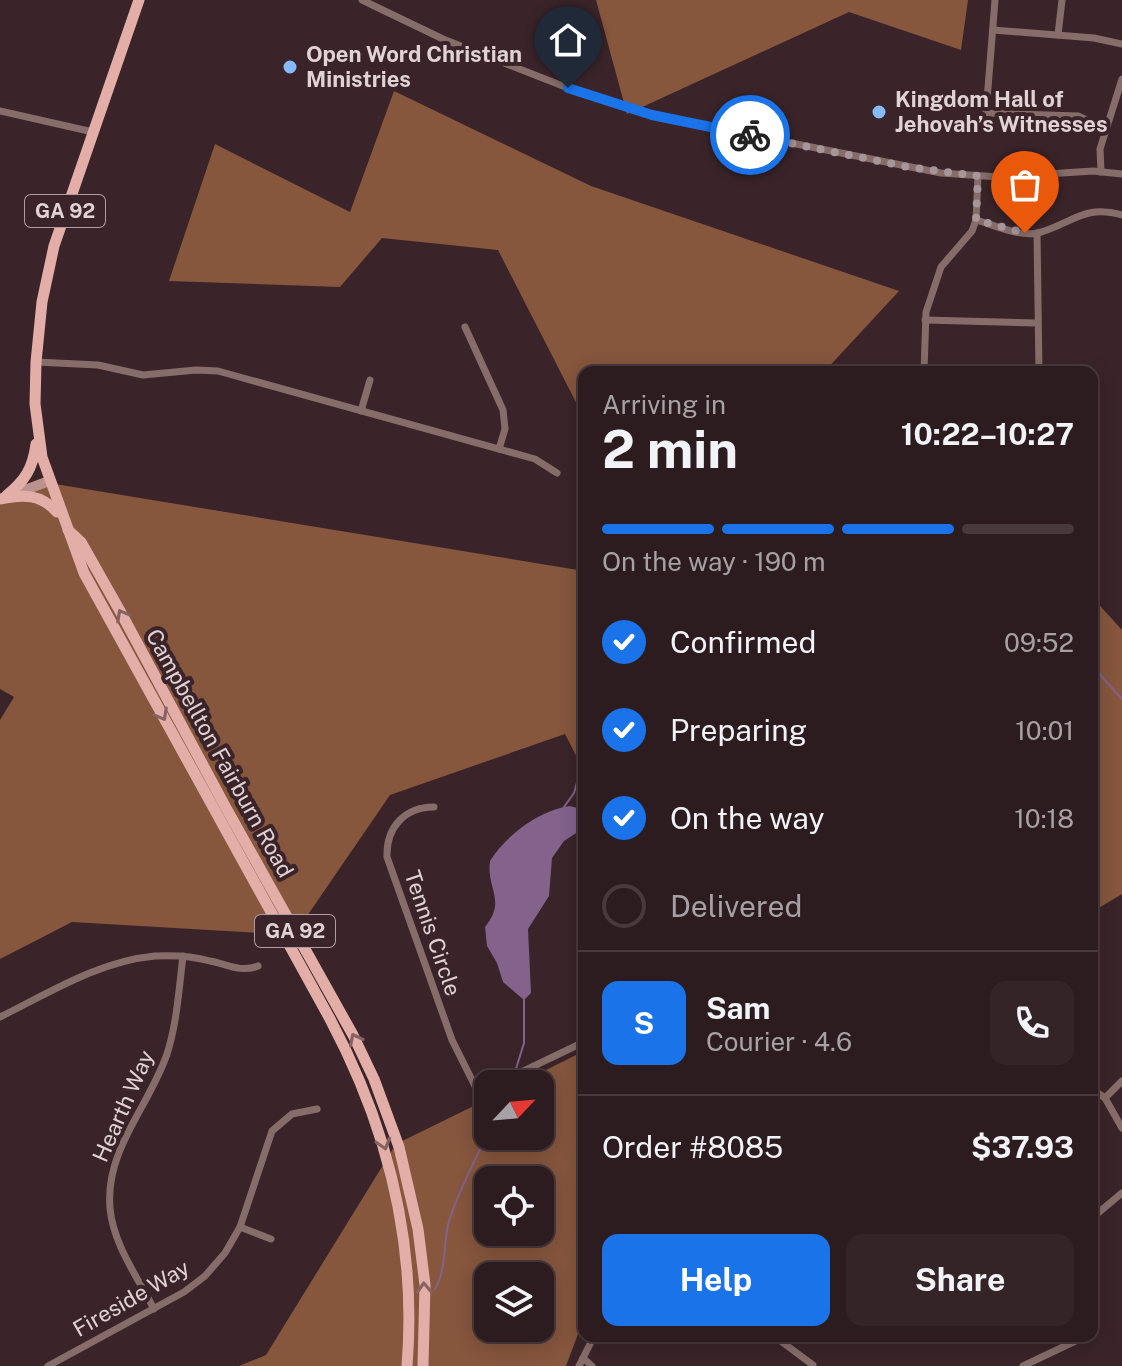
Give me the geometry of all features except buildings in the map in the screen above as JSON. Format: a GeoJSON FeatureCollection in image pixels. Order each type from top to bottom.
{"type":"FeatureCollection","features":[{"type":"Feature","properties":{"kind":"main road","name":"Campbellton Fairburn Road"},"geometry":{"type":"LineString","coordinates":[[139,0],[54,246],[42,302],[36,362],[37,431],[49,481],[84,573],[330,1019],[366,1091],[389,1161],[403,1231],[409,1299],[407,1366]]}},
{"type":"Feature","properties":{"kind":"main road"},"geometry":{"type":"LineString","coordinates":[[0,500],[23,482],[31,469],[37,431]]}},
{"type":"Feature","properties":{"kind":"main road"},"geometry":{"type":"LineString","coordinates":[[0,500],[49,481]]}},
{"type":"Feature","properties":{"kind":"main road"},"geometry":{"type":"LineString","coordinates":[[0,500],[23,495],[42,499],[68,529]]}},
{"type":"Feature","properties":{"kind":"main road","name":"Campbellton Fairburn Road"},"geometry":{"type":"LineString","coordinates":[[68,529],[81,542],[112,597],[353,1035],[374,1079],[399,1147],[418,1229],[425,1285],[423,1366]]}},
{"type":"Feature","properties":{"kind":"street"},"geometry":{"type":"LineString","coordinates":[[362,0],[443,39],[619,106],[908,167],[978,176],[1122,174]]}},
{"type":"Feature","properties":{"kind":"street"},"geometry":{"type":"LineString","coordinates":[[995,0],[986,113],[1078,116],[1105,128]]}},
{"type":"Feature","properties":{"kind":"street"},"geometry":{"type":"LineString","coordinates":[[1058,35],[1062,0]]}},
{"type":"Feature","properties":{"kind":"street"},"geometry":{"type":"LineString","coordinates":[[993,30],[1094,38],[1122,44]]}},
{"type":"Feature","properties":{"kind":"street"},"geometry":{"type":"LineString","coordinates":[[1101,172],[1100,149],[1122,79]]}},
{"type":"Feature","properties":{"kind":"street"},"geometry":{"type":"LineString","coordinates":[[0,111],[93,132]]}},
{"type":"Feature","properties":{"kind":"street"},"geometry":{"type":"LineString","coordinates":[[924,366],[926,312],[941,267],[972,231],[976,220],[978,176]]}},
{"type":"Feature","properties":{"kind":"street"},"geometry":{"type":"LineString","coordinates":[[976,220],[1025,233],[1037,233],[1095,211],[1122,215]]}},
{"type":"Feature","properties":{"kind":"street"},"geometry":{"type":"LineString","coordinates":[[1037,233],[1039,366]]}},
{"type":"Feature","properties":{"kind":"street"},"geometry":{"type":"LineString","coordinates":[[925,320],[1037,323]]}},
{"type":"Feature","properties":{"kind":"street"},"geometry":{"type":"LineString","coordinates":[[465,327],[503,410],[505,429],[499,449]]}},
{"type":"Feature","properties":{"kind":"street"},"geometry":{"type":"LineString","coordinates":[[36,362],[98,365],[143,375],[218,371],[535,459],[557,473]]}},
{"type":"Feature","properties":{"kind":"street"},"geometry":{"type":"LineString","coordinates":[[361,411],[370,380]]}},
{"type":"Feature","properties":{"kind":"street","name":"Tennis Circle"},"geometry":{"type":"LineString","coordinates":[[434,807],[415,809],[398,820],[388,838],[387,857],[452,1040],[474,1084]]}},
{"type":"Feature","properties":{"kind":"street"},"geometry":{"type":"LineString","coordinates":[[0,1017],[101,968],[126,961],[155,956],[183,956],[240,969],[258,966]]}},
{"type":"Feature","properties":{"kind":"street","name":"Hearth Way"},"geometry":{"type":"LineString","coordinates":[[154,1309],[116,1233],[110,1210],[109,1185],[118,1150],[167,1053],[183,956]]}},
{"type":"Feature","properties":{"kind":"street"},"geometry":{"type":"LineString","coordinates":[[525,1070],[578,1045]]}},
{"type":"Feature","properties":{"kind":"street"},"geometry":{"type":"LineString","coordinates":[[1105,1098],[1122,1081]]}},
{"type":"Feature","properties":{"kind":"street"},"geometry":{"type":"LineString","coordinates":[[1098,1093],[1105,1098],[1122,1128]]}},
{"type":"Feature","properties":{"kind":"street","name":"Fireside Way"},"geometry":{"type":"LineString","coordinates":[[48,1366],[184,1292],[205,1276],[225,1253],[240,1227],[268,1141],[281,1121],[292,1114],[317,1109]]}},
{"type":"Feature","properties":{"kind":"street"},"geometry":{"type":"LineString","coordinates":[[1098,1213],[1122,1193]]}},
{"type":"Feature","properties":{"kind":"street"},"geometry":{"type":"LineString","coordinates":[[240,1227],[271,1239]]}},
{"type":"Feature","properties":{"kind":"street"},"geometry":{"type":"LineString","coordinates":[[591,1342],[581,1362],[592,1366]]}},
{"type":"Feature","properties":{"kind":"street"},"geometry":{"type":"LineString","coordinates":[[785,1342],[813,1365]]}},
{"type":"Feature","properties":{"kind":"street"},"geometry":{"type":"LineString","coordinates":[[1023,1366],[1073,1342]]}},
{"type":"Feature","properties":{"kind":"shaded area"},"geometry":{"type":"Polygon","coordinates":[[[596,0],[968,0],[961,50],[849,12],[627,114],[596,0]]]}},
{"type":"Feature","properties":{"kind":"shaded area"},"geometry":{"type":"Polygon","coordinates":[[[394,91],[591,186],[899,291],[830,366],[578,366],[578,406],[498,250],[382,238],[340,287],[169,281],[215,144],[350,212],[394,91]]]}},
{"type":"Feature","properties":{"kind":"shaded area"},"geometry":{"type":"Polygon","coordinates":[[[55,484],[578,570],[578,759],[565,734],[390,795],[294,935],[72,922],[0,959],[0,720],[14,697],[0,689],[0,505],[8,498],[55,484]]]}},
{"type":"Feature","properties":{"kind":"shaded area"},"geometry":{"type":"Polygon","coordinates":[[[1098,604],[1122,630],[1122,894],[1098,908],[1098,604]]]}},
{"type":"Feature","properties":{"kind":"shaded area"},"geometry":{"type":"Polygon","coordinates":[[[559,808],[578,808],[578,832],[564,841],[552,858],[549,896],[528,929],[531,993],[524,1000],[503,982],[487,946],[485,927],[495,902],[490,861],[505,842],[525,825],[559,808]]]}},
{"type":"Feature","properties":{"kind":"shaded area"},"geometry":{"type":"Polygon","coordinates":[[[578,1054],[578,1334],[566,1366],[239,1366],[266,1355],[396,1144],[474,1106],[474,1150],[554,1150],[554,1070],[546,1070],[578,1054]]]}},
{"type":"Feature","properties":{"kind":"waterway"},"geometry":{"type":"LineString","coordinates":[[1098,668],[1122,699]]}},
{"type":"Feature","properties":{"kind":"waterway"},"geometry":{"type":"LineString","coordinates":[[564,807],[574,793],[578,779]]}},
{"type":"Feature","properties":{"kind":"waterway"},"geometry":{"type":"LineString","coordinates":[[516,1070],[524,1043],[524,1000]]}},
{"type":"Feature","properties":{"kind":"waterway"},"geometry":{"type":"LineString","coordinates":[[435,1289],[441,1273],[449,1221],[480,1150]]}},
{"type":"Feature","properties":{"kind":"way so far"},"geometry":{"type":"LineString","coordinates":[[750,135],[941,173],[978,176],[976,220],[1025,233]]}},
{"type":"Feature","properties":{"kind":"place","name":"Open Word Christian Ministries"},"geometry":{"type":"Point","coordinates":[290,67]}},
{"type":"Feature","properties":{"kind":"place","name":"Kingdom Hall of Jehovah’s Witnesses"},"geometry":{"type":"Point","coordinates":[879,112]}},
{"type":"Feature","properties":{"kind":"route"},"geometry":{"type":"LineString","coordinates":[[568,88],[652,115],[750,135]]}}]}
